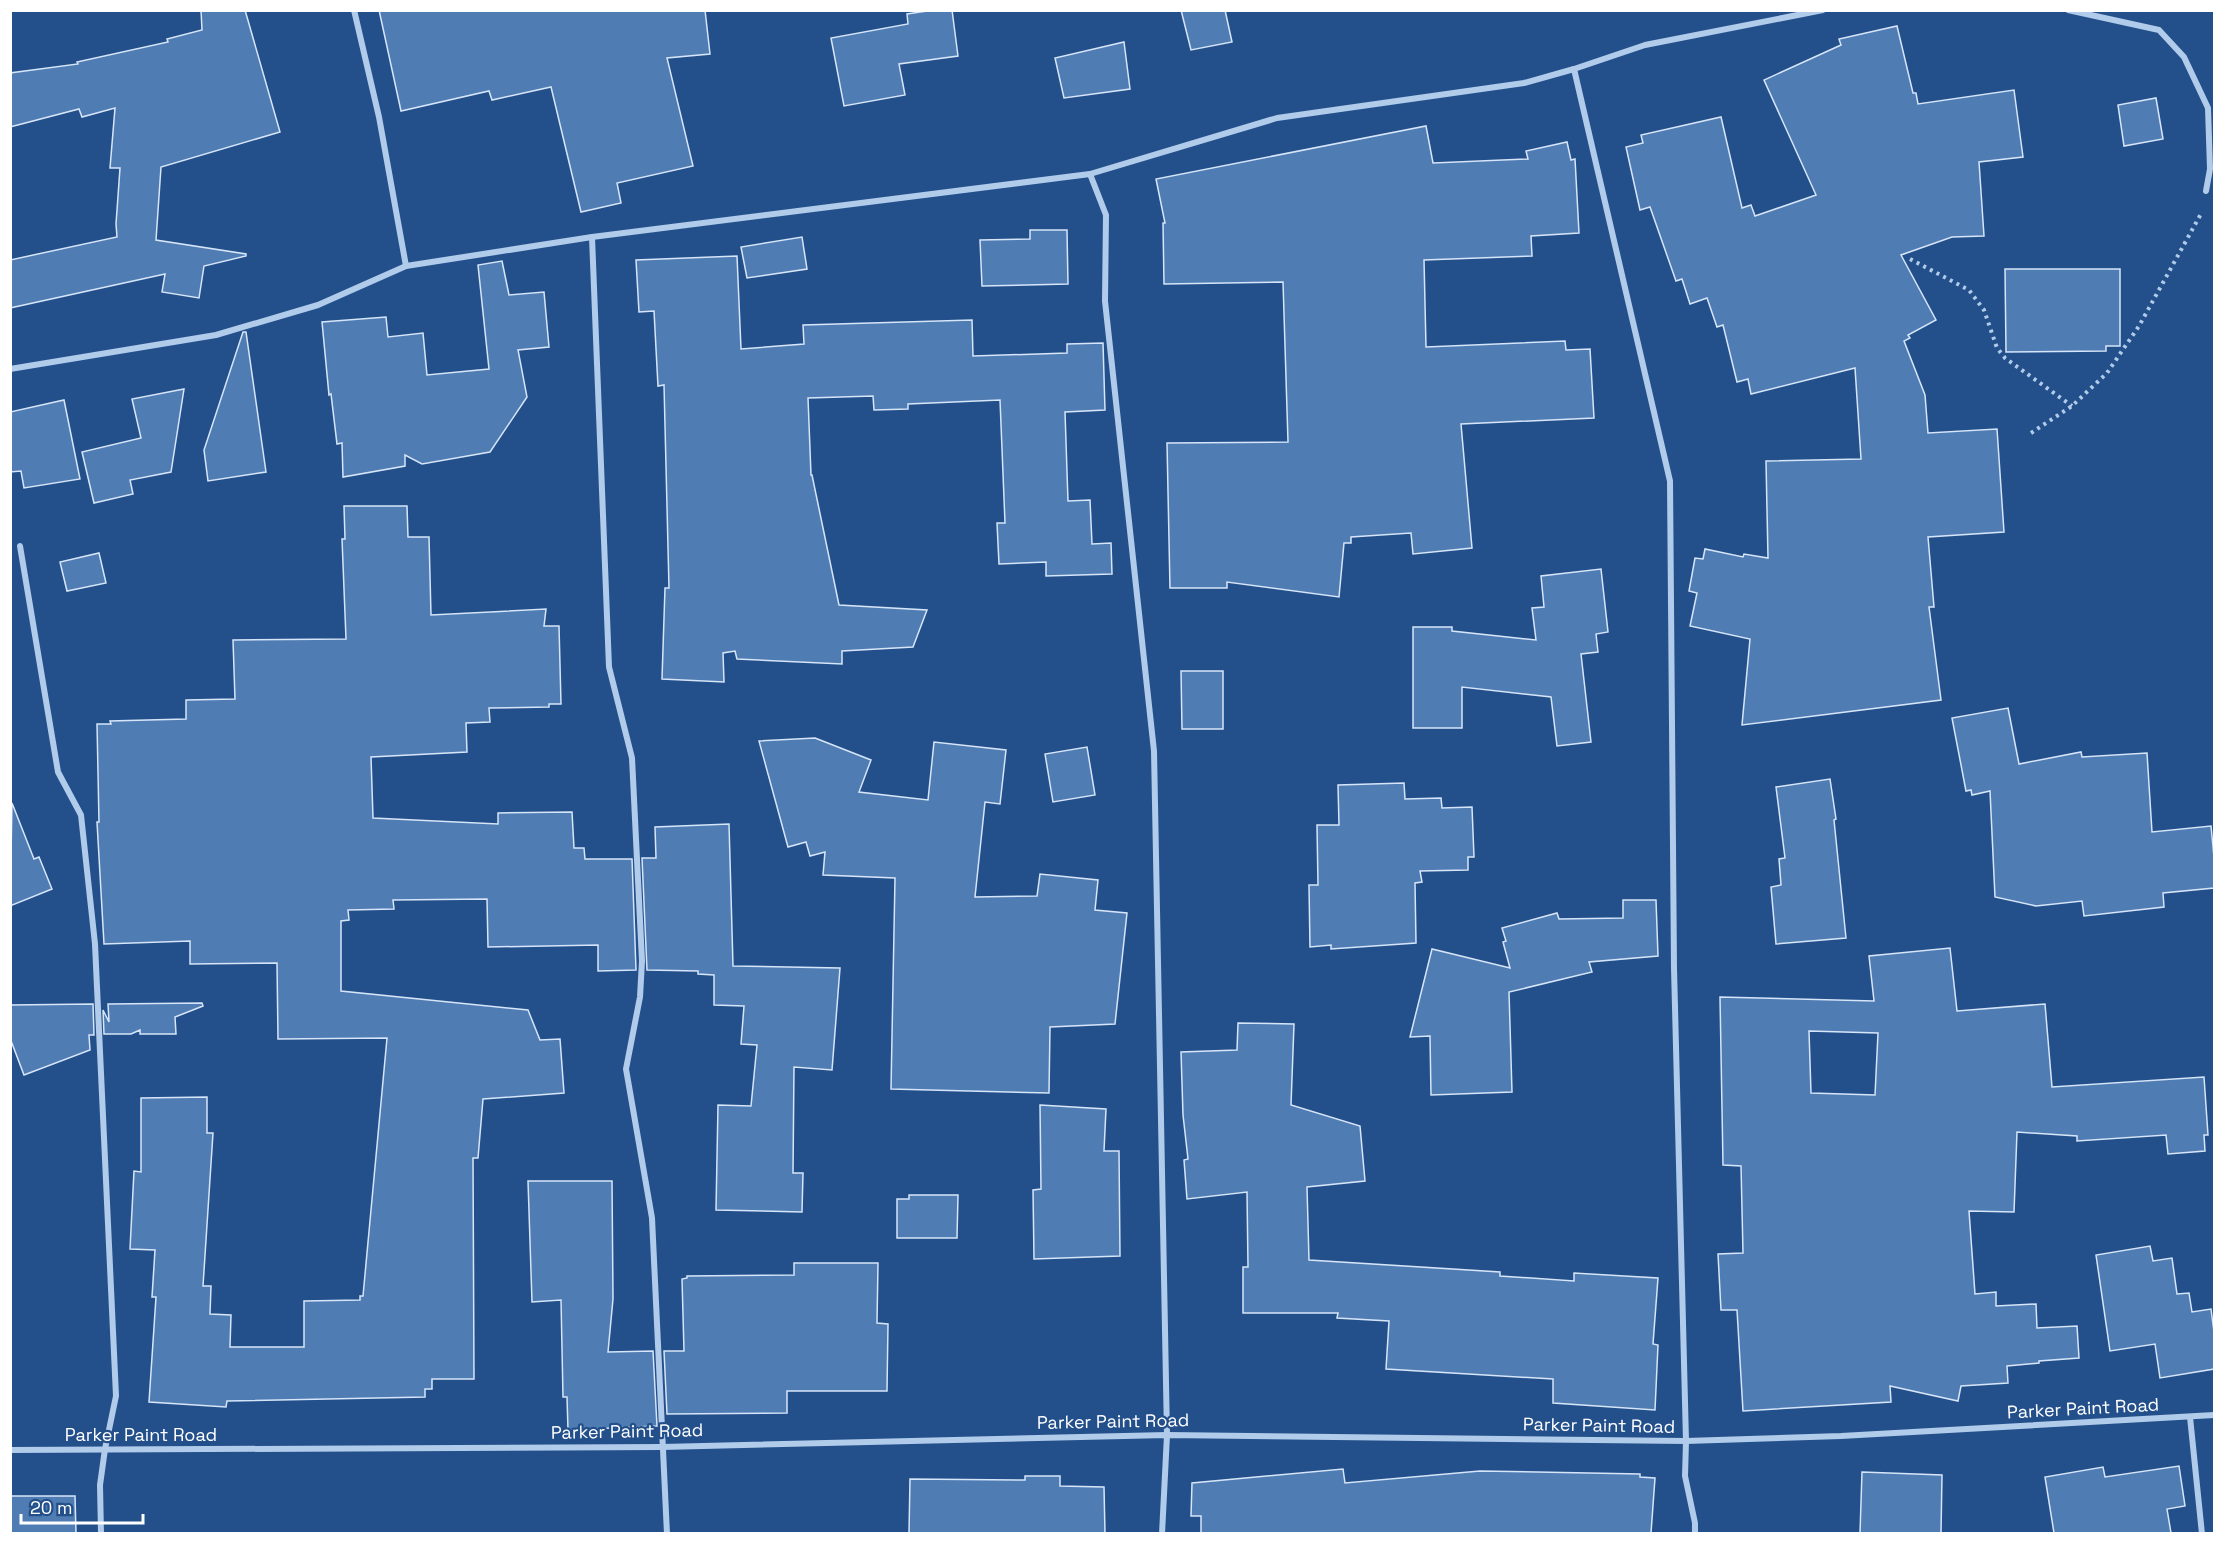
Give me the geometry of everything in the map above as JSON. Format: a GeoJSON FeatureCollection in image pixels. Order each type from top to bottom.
{"type":"FeatureCollection","features":[{"type":"Feature","properties":{"kind":"street"},"geometry":{"type":"LineString","coordinates":[[354,10],[379,117],[405,266]]}},
{"type":"Feature","properties":{"kind":"street"},"geometry":{"type":"LineString","coordinates":[[10,369],[216,334],[318,305],[405,266],[592,237],[1090,174],[1277,118],[1524,83],[1645,45],[1823,10]]}},
{"type":"Feature","properties":{"kind":"street"},"geometry":{"type":"LineString","coordinates":[[2068,10],[2159,30],[2184,57],[2208,108],[2210,169],[2206,191]]}},
{"type":"Feature","properties":{"kind":"street"},"geometry":{"type":"LineString","coordinates":[[1574,69],[1670,482],[1674,968],[1685,1476],[1695,1533]]}},
{"type":"Feature","properties":{"kind":"street"},"geometry":{"type":"LineString","coordinates":[[1090,174],[1106,215],[1105,301],[1154,751],[1167,1435],[1162,1533]]}},
{"type":"Feature","properties":{"kind":"street"},"geometry":{"type":"LineString","coordinates":[[592,237],[609,667],[632,758],[642,962],[640,997],[626,1068],[652,1218],[667,1533]]}},
{"type":"Feature","properties":{"kind":"street"},"geometry":{"type":"LineString","coordinates":[[20,546],[58,772],[81,815],[95,944],[116,1396],[100,1485],[101,1533]]}},
{"type":"Feature","properties":{"kind":"street","name":"Parker Paint Road"},"geometry":{"type":"LineString","coordinates":[[10,1450],[662,1447],[1167,1435],[1686,1441],[1841,1436],[2214,1415]]}},
{"type":"Feature","properties":{"kind":"street"},"geometry":{"type":"LineString","coordinates":[[2190,1417],[2202,1533]]}},
{"type":"Feature","properties":{"kind":"path"},"geometry":{"type":"LineString","coordinates":[[2031,433],[2072,406],[2107,373],[2139,326],[2195,227],[2204,209],[2206,191]]}},
{"type":"Feature","properties":{"kind":"path"},"geometry":{"type":"LineString","coordinates":[[1910,259],[1969,290],[1984,310],[1997,348],[2005,358],[2072,406]]}},
{"type":"Feature","properties":{"kind":"building"},"geometry":{"type":"Polygon","coordinates":[[[201,10],[245,10],[280,132],[161,167],[156,240],[246,254],[246,256],[204,266],[199,298],[162,292],[165,274],[10,308],[10,260],[117,237],[120,168],[110,168],[115,108],[82,117],[79,109],[10,127],[10,73],[78,64],[77,62],[168,42],[167,39],[202,30],[201,10]]]}},
{"type":"Feature","properties":{"kind":"building"},"geometry":{"type":"Polygon","coordinates":[[[379,10],[705,10],[710,54],[667,58],[693,166],[617,183],[621,203],[581,212],[551,87],[492,100],[489,91],[401,111],[379,10]]]}},
{"type":"Feature","properties":{"kind":"building"},"geometry":{"type":"Polygon","coordinates":[[[952,10],[958,56],[899,64],[905,95],[844,106],[831,38],[908,24],[907,14],[952,10]]]}},
{"type":"Feature","properties":{"kind":"building"},"geometry":{"type":"Polygon","coordinates":[[[1181,10],[1225,10],[1232,42],[1191,50],[1181,10]]]}},
{"type":"Feature","properties":{"kind":"building"},"geometry":{"type":"Polygon","coordinates":[[[1897,26],[1913,93],[1916,93],[1918,104],[2014,90],[2023,157],[1979,162],[1984,236],[1952,237],[1901,255],[1936,320],[1908,335],[1910,338],[1904,341],[1925,395],[1928,433],[1997,429],[2004,532],[1928,537],[1934,607],[1929,607],[1941,700],[1742,725],[1750,639],[1690,626],[1697,593],[1689,591],[1695,558],[1703,559],[1705,549],[1743,557],[1744,554],[1768,558],[1766,461],[1861,459],[1855,368],[1751,394],[1748,379],[1737,382],[1723,325],[1717,327],[1707,298],[1690,304],[1682,279],[1676,281],[1650,207],[1640,210],[1626,147],[1643,143],[1641,135],[1721,117],[1742,208],[1751,205],[1755,216],[1816,195],[1764,80],[1841,45],[1839,39],[1897,26]]]}},
{"type":"Feature","properties":{"kind":"building"},"geometry":{"type":"Polygon","coordinates":[[[1124,42],[1130,89],[1064,98],[1055,58],[1124,42]]]}},
{"type":"Feature","properties":{"kind":"building"},"geometry":{"type":"Polygon","coordinates":[[[2156,98],[2163,139],[2124,146],[2118,105],[2156,98]]]}},
{"type":"Feature","properties":{"kind":"building"},"geometry":{"type":"Polygon","coordinates":[[[1426,126],[1433,163],[1528,159],[1526,151],[1567,142],[1571,160],[1575,159],[1579,233],[1531,236],[1532,256],[1424,260],[1426,347],[1565,341],[1566,350],[1590,349],[1594,418],[1461,424],[1472,548],[1413,554],[1411,533],[1351,537],[1351,543],[1344,543],[1339,597],[1227,582],[1227,588],[1170,588],[1167,443],[1288,442],[1283,282],[1164,284],[1163,223],[1165,223],[1156,179],[1426,126]]]}},
{"type":"Feature","properties":{"kind":"building"},"geometry":{"type":"Polygon","coordinates":[[[1030,230],[1067,230],[1068,284],[982,286],[980,240],[1030,239],[1030,230]]]}},
{"type":"Feature","properties":{"kind":"building"},"geometry":{"type":"Polygon","coordinates":[[[802,237],[807,269],[747,278],[741,247],[802,237]]]}},
{"type":"Feature","properties":{"kind":"building"},"geometry":{"type":"Polygon","coordinates":[[[737,256],[741,349],[804,344],[803,325],[972,320],[973,356],[1067,353],[1067,344],[1103,343],[1105,410],[1065,412],[1068,501],[1090,500],[1092,544],[1111,543],[1112,574],[1046,576],[1046,562],[999,564],[997,523],[1005,523],[1000,400],[908,404],[908,409],[874,410],[873,396],[808,398],[811,475],[839,605],[927,610],[913,647],[842,651],[842,664],[737,659],[735,651],[723,653],[724,682],[662,679],[665,588],[669,588],[664,385],[658,386],[654,311],[639,312],[636,260],[737,256]]]}},
{"type":"Feature","properties":{"kind":"building"},"geometry":{"type":"Polygon","coordinates":[[[502,261],[509,295],[544,292],[549,347],[518,350],[527,397],[490,452],[422,464],[405,455],[405,466],[343,477],[342,443],[337,444],[331,394],[329,395],[322,322],[386,317],[388,337],[423,333],[427,375],[489,369],[478,265],[502,261]]]}},
{"type":"Feature","properties":{"kind":"building"},"geometry":{"type":"Polygon","coordinates":[[[2005,269],[2120,269],[2120,346],[2106,346],[2106,351],[2006,352],[2005,269]]]}},
{"type":"Feature","properties":{"kind":"building"},"geometry":{"type":"Polygon","coordinates":[[[243,332],[246,332],[266,472],[208,481],[204,450],[243,332]]]}},
{"type":"Feature","properties":{"kind":"building"},"geometry":{"type":"Polygon","coordinates":[[[184,389],[171,472],[130,480],[133,494],[94,503],[82,452],[141,438],[132,399],[184,389]]]}},
{"type":"Feature","properties":{"kind":"building"},"geometry":{"type":"Polygon","coordinates":[[[64,400],[80,479],[24,488],[21,471],[10,472],[10,412],[64,400]]]}},
{"type":"Feature","properties":{"kind":"building"},"geometry":{"type":"Polygon","coordinates":[[[344,506],[407,506],[408,537],[429,537],[431,615],[546,609],[544,626],[559,626],[561,704],[549,704],[549,707],[489,708],[490,722],[466,723],[467,752],[371,757],[373,818],[498,824],[498,813],[572,812],[574,848],[584,848],[585,859],[632,859],[636,970],[598,971],[598,945],[488,947],[487,899],[393,900],[394,909],[348,910],[349,920],[341,921],[341,991],[528,1010],[540,1040],[560,1039],[564,1093],[483,1099],[478,1158],[473,1158],[474,1379],[432,1379],[432,1389],[425,1389],[425,1397],[227,1401],[226,1407],[149,1402],[156,1297],[152,1297],[155,1250],[130,1249],[134,1171],[141,1172],[141,1098],[207,1097],[207,1133],[213,1133],[203,1286],[211,1286],[210,1314],[231,1315],[230,1347],[304,1347],[304,1301],[360,1300],[360,1296],[363,1296],[387,1038],[278,1039],[277,963],[190,964],[190,941],[104,944],[97,822],[99,822],[97,724],[111,724],[110,721],[186,719],[186,700],[235,699],[233,640],[346,639],[342,539],[345,539],[344,506]]]}},
{"type":"Feature","properties":{"kind":"building"},"geometry":{"type":"Polygon","coordinates":[[[99,553],[106,583],[67,591],[60,562],[99,553]]]}},
{"type":"Feature","properties":{"kind":"building"},"geometry":{"type":"Polygon","coordinates":[[[1601,569],[1608,632],[1596,634],[1598,652],[1581,654],[1591,742],[1557,746],[1551,697],[1462,687],[1462,728],[1413,728],[1413,627],[1452,627],[1452,631],[1536,640],[1532,608],[1544,607],[1541,576],[1601,569]]]}},
{"type":"Feature","properties":{"kind":"building"},"geometry":{"type":"Polygon","coordinates":[[[1181,671],[1223,671],[1223,729],[1182,729],[1181,671]]]}},
{"type":"Feature","properties":{"kind":"building"},"geometry":{"type":"Polygon","coordinates":[[[2008,708],[2019,764],[2081,752],[2082,757],[2147,753],[2152,832],[2211,826],[2214,888],[2163,893],[2164,907],[2084,916],[2082,901],[2036,906],[1995,897],[1990,791],[1972,795],[1971,790],[1966,791],[1952,718],[2008,708]]]}},
{"type":"Feature","properties":{"kind":"building"},"geometry":{"type":"Polygon","coordinates":[[[815,738],[871,760],[859,792],[928,800],[934,742],[1006,750],[1000,804],[985,802],[975,897],[1037,896],[1040,874],[1098,880],[1095,910],[1127,913],[1115,1024],[1050,1027],[1049,1093],[891,1089],[895,878],[823,875],[825,852],[810,856],[806,842],[788,847],[759,741],[815,738]]]}},
{"type":"Feature","properties":{"kind":"building"},"geometry":{"type":"Polygon","coordinates":[[[1087,747],[1095,795],[1053,802],[1045,754],[1087,747]]]}},
{"type":"Feature","properties":{"kind":"building"},"geometry":{"type":"Polygon","coordinates":[[[1830,779],[1836,819],[1834,820],[1846,938],[1776,944],[1771,887],[1781,885],[1779,859],[1785,858],[1776,787],[1830,779]]]}},
{"type":"Feature","properties":{"kind":"building"},"geometry":{"type":"Polygon","coordinates":[[[1404,783],[1405,799],[1441,798],[1442,808],[1472,807],[1474,857],[1468,857],[1468,870],[1420,871],[1422,882],[1415,883],[1416,943],[1331,949],[1331,945],[1310,947],[1309,885],[1318,885],[1317,825],[1339,825],[1338,785],[1404,783]]]}},
{"type":"Feature","properties":{"kind":"building"},"geometry":{"type":"Polygon","coordinates":[[[12,803],[34,859],[39,857],[52,889],[10,906],[12,803]]]}},
{"type":"Feature","properties":{"kind":"building"},"geometry":{"type":"Polygon","coordinates":[[[729,824],[733,966],[840,968],[832,1070],[794,1067],[793,1173],[803,1173],[802,1212],[716,1210],[718,1105],[751,1106],[757,1045],[741,1044],[744,1006],[714,1005],[714,975],[698,974],[698,971],[647,970],[642,858],[656,858],[655,827],[729,824]]]}},
{"type":"Feature","properties":{"kind":"building"},"geometry":{"type":"Polygon","coordinates":[[[1623,900],[1656,900],[1658,956],[1589,962],[1592,972],[1509,992],[1512,1092],[1431,1095],[1430,1036],[1410,1037],[1432,949],[1510,968],[1502,928],[1557,913],[1559,919],[1623,918],[1623,900]]]}},
{"type":"Feature","properties":{"kind":"building"},"geometry":{"type":"Polygon","coordinates":[[[1950,948],[1957,1011],[2045,1004],[2052,1087],[2204,1077],[2208,1135],[2204,1135],[2205,1151],[2168,1154],[2166,1135],[2077,1141],[2077,1136],[2017,1132],[2014,1212],[1969,1211],[1975,1294],[1996,1292],[1996,1306],[2036,1304],[2037,1328],[2077,1326],[2079,1358],[2007,1366],[2008,1383],[1961,1386],[1958,1401],[1890,1386],[1891,1402],[1743,1411],[1737,1310],[1721,1310],[1718,1254],[1743,1253],[1741,1166],[1723,1165],[1720,997],[1874,1001],[1869,956],[1950,948]],[[1809,1031],[1811,1093],[1875,1095],[1878,1033],[1809,1031]]]}},
{"type":"Feature","properties":{"kind":"building"},"geometry":{"type":"Polygon","coordinates":[[[202,1003],[203,1006],[175,1017],[176,1034],[140,1034],[140,1030],[131,1034],[104,1034],[103,1010],[109,1022],[108,1004],[202,1003]]]}},
{"type":"Feature","properties":{"kind":"building"},"geometry":{"type":"Polygon","coordinates":[[[93,1004],[94,1035],[89,1035],[90,1050],[24,1075],[10,1038],[10,1005],[93,1004]]]}},
{"type":"Feature","properties":{"kind":"building"},"geometry":{"type":"Polygon","coordinates":[[[1238,1023],[1294,1024],[1291,1105],[1360,1126],[1365,1181],[1307,1187],[1309,1260],[1500,1272],[1500,1276],[1574,1281],[1574,1273],[1658,1278],[1653,1344],[1658,1345],[1655,1410],[1553,1403],[1553,1379],[1386,1369],[1389,1321],[1337,1318],[1338,1313],[1243,1313],[1243,1267],[1248,1267],[1247,1192],[1187,1199],[1184,1160],[1188,1159],[1183,1115],[1181,1052],[1237,1050],[1238,1023]]]}},
{"type":"Feature","properties":{"kind":"building"},"geometry":{"type":"Polygon","coordinates":[[[1040,1105],[1106,1109],[1104,1151],[1119,1151],[1120,1256],[1034,1259],[1033,1190],[1041,1189],[1040,1105]]]}},
{"type":"Feature","properties":{"kind":"building"},"geometry":{"type":"Polygon","coordinates":[[[528,1181],[612,1181],[613,1299],[608,1352],[653,1351],[657,1426],[568,1430],[567,1397],[563,1397],[561,1300],[532,1302],[528,1181]]]}},
{"type":"Feature","properties":{"kind":"building"},"geometry":{"type":"Polygon","coordinates":[[[909,1195],[958,1195],[957,1238],[897,1238],[897,1199],[909,1199],[909,1195]]]}},
{"type":"Feature","properties":{"kind":"building"},"geometry":{"type":"Polygon","coordinates":[[[2150,1246],[2153,1261],[2172,1258],[2177,1294],[2189,1293],[2192,1312],[2211,1309],[2214,1332],[2214,1369],[2160,1378],[2155,1344],[2110,1351],[2096,1255],[2150,1246]]]}},
{"type":"Feature","properties":{"kind":"building"},"geometry":{"type":"Polygon","coordinates":[[[794,1263],[878,1263],[877,1323],[888,1324],[887,1391],[787,1391],[787,1413],[667,1414],[664,1351],[684,1351],[682,1279],[687,1276],[794,1275],[794,1263]]]}},
{"type":"Feature","properties":{"kind":"building"},"geometry":{"type":"Polygon","coordinates":[[[2179,1466],[2185,1506],[2167,1509],[2171,1533],[2054,1533],[2045,1477],[2103,1467],[2105,1477],[2179,1466]]]}},
{"type":"Feature","properties":{"kind":"building"},"geometry":{"type":"Polygon","coordinates":[[[1343,1469],[1345,1483],[1480,1471],[1640,1474],[1640,1477],[1655,1478],[1651,1533],[1201,1533],[1201,1516],[1191,1516],[1192,1483],[1343,1469]]]}},
{"type":"Feature","properties":{"kind":"building"},"geometry":{"type":"Polygon","coordinates":[[[1862,1472],[1942,1475],[1941,1533],[1860,1533],[1862,1472]]]}},
{"type":"Feature","properties":{"kind":"building"},"geometry":{"type":"Polygon","coordinates":[[[1025,1476],[1060,1476],[1060,1486],[1104,1487],[1105,1533],[909,1533],[910,1479],[1025,1480],[1025,1476]]]}},
{"type":"Feature","properties":{"kind":"building"},"geometry":{"type":"Polygon","coordinates":[[[10,1496],[75,1496],[76,1533],[10,1533],[10,1496]]]}}]}
